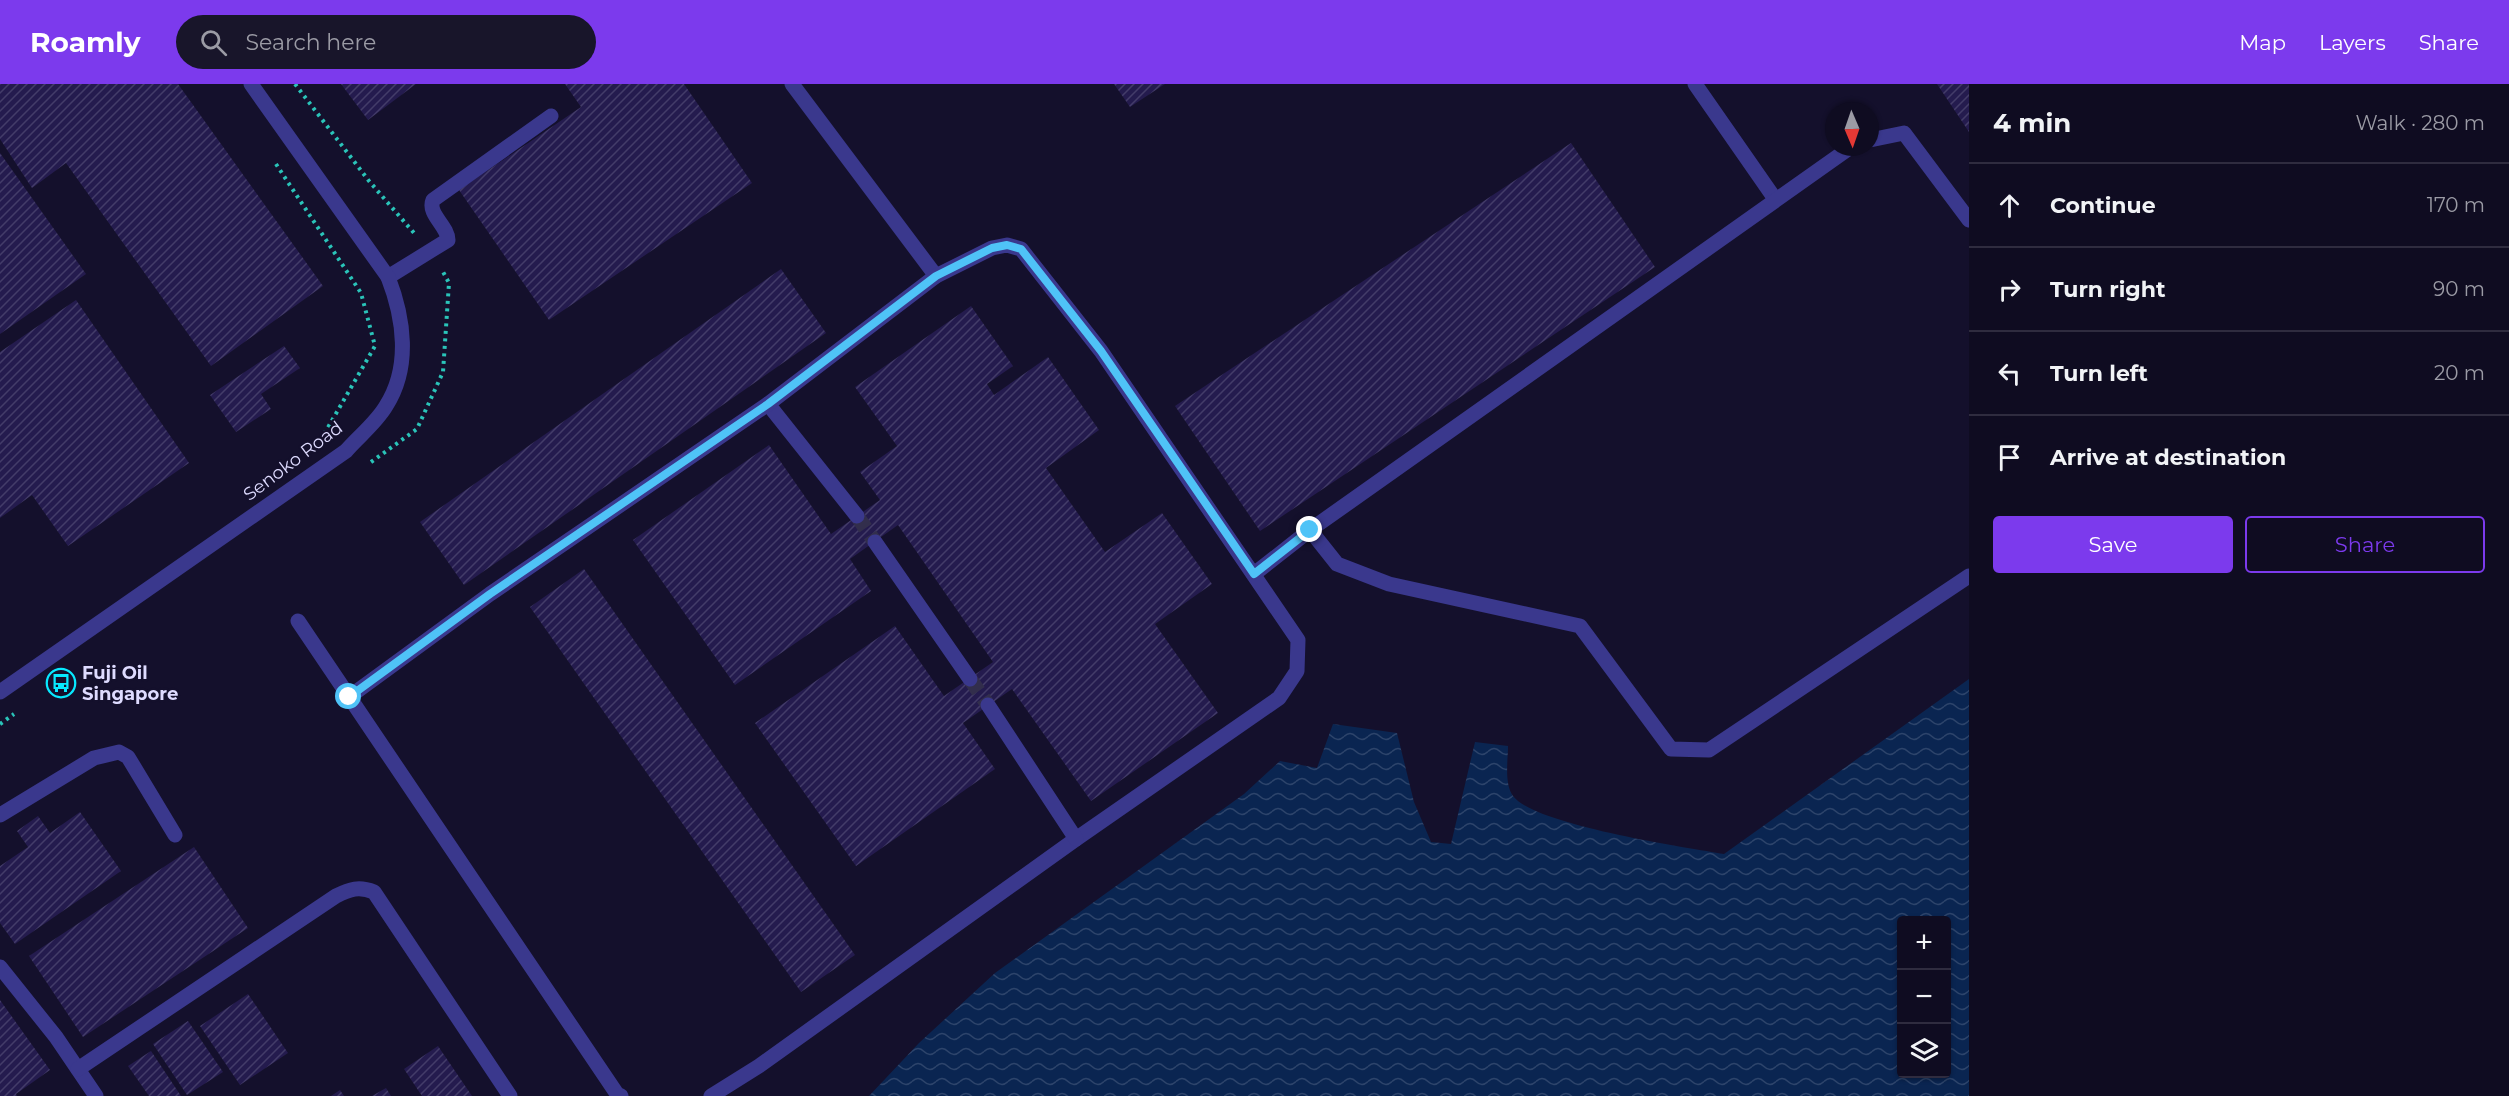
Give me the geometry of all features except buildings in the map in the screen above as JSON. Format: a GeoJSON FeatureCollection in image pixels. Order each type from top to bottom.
{"type":"FeatureCollection","features":[{"type":"Feature","properties":{"kind":"street","name":"Senoko Road"},"geometry":{"type":"LineString","coordinates":[[0,692],[346,451],[386,406],[403,360],[400,307],[388,277],[251,84]]}},
{"type":"Feature","properties":{"kind":"street"},"geometry":{"type":"LineString","coordinates":[[792,84],[936,276]]}},
{"type":"Feature","properties":{"kind":"street"},"geometry":{"type":"LineString","coordinates":[[1695,84],[1775,199]]}},
{"type":"Feature","properties":{"kind":"street"},"geometry":{"type":"LineString","coordinates":[[388,277],[432,252],[448,240],[448,234],[433,211],[433,200],[551,116]]}},
{"type":"Feature","properties":{"kind":"street"},"geometry":{"type":"LineString","coordinates":[[1879,138],[1904,132],[1969,220]]}},
{"type":"Feature","properties":{"kind":"street"},"geometry":{"type":"LineString","coordinates":[[1254,574],[1310,530],[1838,156]]}},
{"type":"Feature","properties":{"kind":"street"},"geometry":{"type":"LineString","coordinates":[[349,697],[490,594],[768,404],[936,276],[992,248],[1007,245],[1021,249],[1101,351],[1298,640],[1297,671],[1279,698],[1076,839],[759,1066],[711,1096]]}},
{"type":"Feature","properties":{"kind":"street"},"geometry":{"type":"LineString","coordinates":[[768,404],[857,516]]}},
{"type":"Feature","properties":{"kind":"street"},"geometry":{"type":"LineString","coordinates":[[1310,530],[1337,564],[1389,584],[1580,626],[1671,749],[1709,750],[1969,576]]}},
{"type":"Feature","properties":{"kind":"street"},"geometry":{"type":"LineString","coordinates":[[875,542],[970,678]]}},
{"type":"Feature","properties":{"kind":"street"},"geometry":{"type":"LineString","coordinates":[[298,621],[603,1075],[621,1096]]}},
{"type":"Feature","properties":{"kind":"street"},"geometry":{"type":"LineString","coordinates":[[988,705],[1076,839]]}},
{"type":"Feature","properties":{"kind":"street"},"geometry":{"type":"LineString","coordinates":[[0,815],[94,758],[119,752],[128,757],[176,835]]}},
{"type":"Feature","properties":{"kind":"street"},"geometry":{"type":"LineString","coordinates":[[78,1069],[336,896],[350,889],[364,888],[374,892],[510,1096]]}},
{"type":"Feature","properties":{"kind":"street"},"geometry":{"type":"LineString","coordinates":[[0,966],[56,1037],[96,1096]]}},
{"type":"Feature","properties":{"kind":"path"},"geometry":{"type":"LineString","coordinates":[[295,84],[369,181],[432,252],[449,283],[443,372],[417,429],[368,464]]}},
{"type":"Feature","properties":{"kind":"path"},"geometry":{"type":"LineString","coordinates":[[275,164],[361,293],[375,346],[322,438]]}},
{"type":"Feature","properties":{"kind":"path"},"geometry":{"type":"LineString","coordinates":[[0,723],[20,710]]}},
{"type":"Feature","properties":{"kind":"water"},"geometry":{"type":"Polygon","coordinates":[[[1969,679],[1969,1096],[869,1096],[919,1043],[995,973],[1244,794],[1280,761],[1317,768],[1333,724],[1397,733],[1414,802],[1431,842],[1451,844],[1475,742],[1508,746],[1508,785],[1513,796],[1527,807],[1579,825],[1724,854],[1969,679]]]}},
{"type":"Feature","properties":{"kind":"tunnel"},"geometry":{"type":"LineString","coordinates":[[857,516],[875,542]]}},
{"type":"Feature","properties":{"kind":"tunnel"},"geometry":{"type":"LineString","coordinates":[[970,679],[988,705]]}},
{"type":"Feature","properties":{"kind":"place","name":"Fuji Oil Singapore"},"geometry":{"type":"Point","coordinates":[61,683]}},
{"type":"Feature","properties":{"kind":"route"},"geometry":{"type":"LineString","coordinates":[[349,697],[490,594],[768,404],[936,276],[992,248],[1007,245],[1021,249],[1101,351],[1254,574],[1310,530]]}}]}
